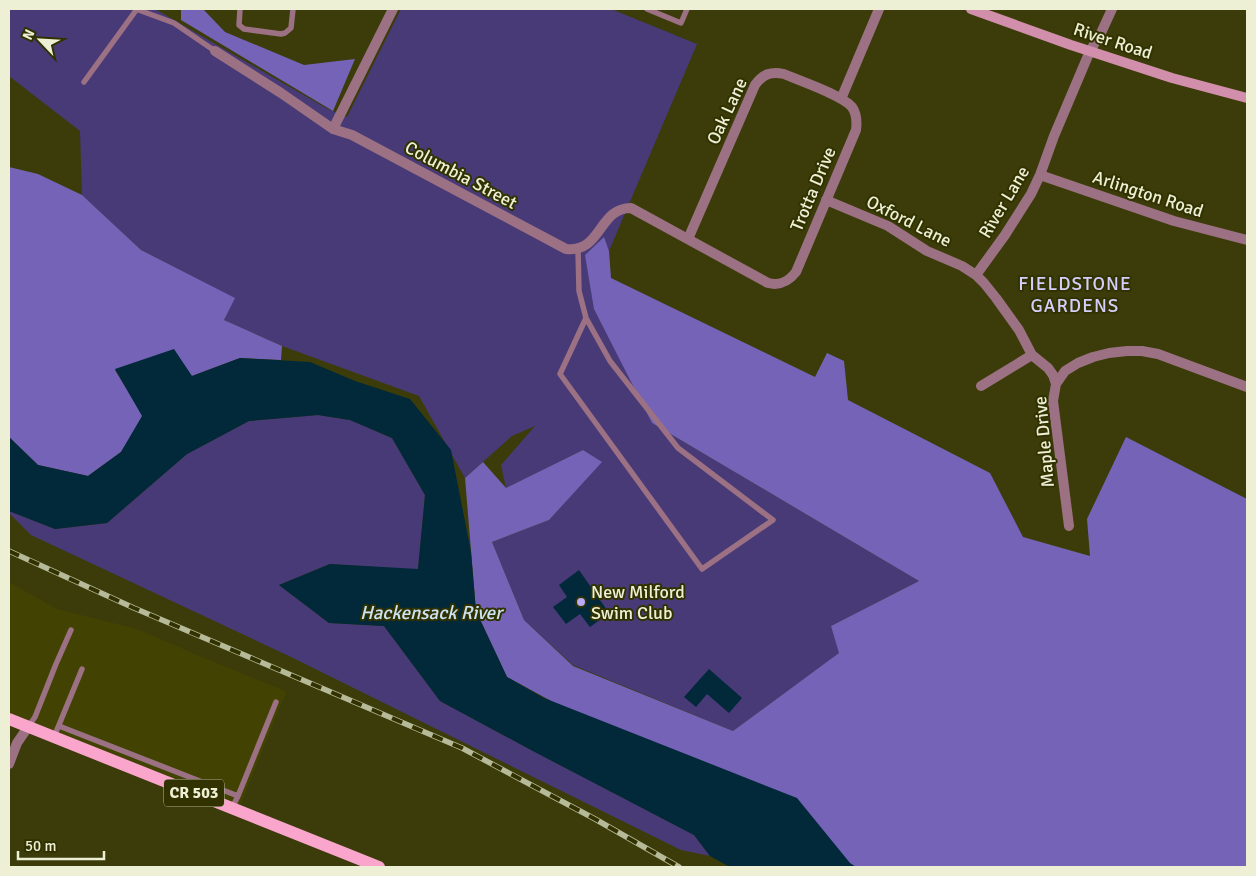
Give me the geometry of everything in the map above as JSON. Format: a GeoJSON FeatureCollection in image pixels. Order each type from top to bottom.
{"type":"FeatureCollection","features":[{"type":"Feature","properties":{"kind":"main road","name":"River Road"},"geometry":{"type":"LineString","coordinates":[[972,9],[1090,51],[1210,89],[1247,98]]}},
{"type":"Feature","properties":{"kind":"main road","name":"CR 503"},"geometry":{"type":"LineString","coordinates":[[9,719],[28,727],[57,732],[231,808],[378,867]]}},
{"type":"Feature","properties":{"kind":"street"},"geometry":{"type":"LineString","coordinates":[[333,128],[393,9]]}},
{"type":"Feature","properties":{"kind":"street"},"geometry":{"type":"LineString","coordinates":[[841,99],[879,9]]}},
{"type":"Feature","properties":{"kind":"street","name":"River Lane"},"geometry":{"type":"LineString","coordinates":[[976,275],[1020,212],[1040,175],[1054,136],[1090,51],[1112,9]]}},
{"type":"Feature","properties":{"kind":"street","name":"Columbia Street"},"geometry":{"type":"LineString","coordinates":[[214,51],[281,92],[333,128],[352,135],[558,246],[578,250]]}},
{"type":"Feature","properties":{"kind":"street","name":"Oak Lane"},"geometry":{"type":"LineString","coordinates":[[688,239],[760,77],[775,72],[841,99]]}},
{"type":"Feature","properties":{"kind":"street","name":"Trotta Drive"},"geometry":{"type":"LineString","coordinates":[[688,239],[768,283],[776,285],[784,283],[791,278],[796,272],[856,130],[855,113],[851,106],[841,99]]}},
{"type":"Feature","properties":{"kind":"street","name":"Arlington Road"},"geometry":{"type":"LineString","coordinates":[[1040,175],[1174,221],[1247,240]]}},
{"type":"Feature","properties":{"kind":"street","name":"Oxford Lane"},"geometry":{"type":"LineString","coordinates":[[826,200],[888,226],[927,251],[962,266],[976,275]]}},
{"type":"Feature","properties":{"kind":"street"},"geometry":{"type":"LineString","coordinates":[[578,250],[589,244],[614,213],[626,208],[637,210],[688,239]]}},
{"type":"Feature","properties":{"kind":"street"},"geometry":{"type":"LineString","coordinates":[[976,275],[1008,314],[1032,355],[1048,368],[1056,384]]}},
{"type":"Feature","properties":{"kind":"street","name":"Maple Drive"},"geometry":{"type":"LineString","coordinates":[[1069,526],[1053,401],[1056,384],[1065,371],[1078,362],[1109,353],[1142,351],[1158,354],[1247,387]]}},
{"type":"Feature","properties":{"kind":"street"},"geometry":{"type":"LineString","coordinates":[[982,386],[1032,355]]}},
{"type":"Feature","properties":{"kind":"street"},"geometry":{"type":"LineString","coordinates":[[9,764],[17,743],[28,727]]}},
{"type":"Feature","properties":{"kind":"lane"},"geometry":{"type":"LineString","coordinates":[[84,82],[137,9],[174,23],[214,51]]}},
{"type":"Feature","properties":{"kind":"lane"},"geometry":{"type":"LineString","coordinates":[[240,9],[239,25],[244,30],[281,34],[291,28],[293,9]]}},
{"type":"Feature","properties":{"kind":"lane"},"geometry":{"type":"LineString","coordinates":[[647,9],[681,23],[687,9]]}},
{"type":"Feature","properties":{"kind":"lane"},"geometry":{"type":"LineString","coordinates":[[578,250],[579,292],[586,318],[610,361],[678,448],[773,520],[702,569],[560,374],[586,318]]}},
{"type":"Feature","properties":{"kind":"lane"},"geometry":{"type":"LineString","coordinates":[[28,727],[35,717],[71,630]]}},
{"type":"Feature","properties":{"kind":"lane"},"geometry":{"type":"LineString","coordinates":[[82,669],[57,732],[238,796]]}},
{"type":"Feature","properties":{"kind":"lane"},"geometry":{"type":"LineString","coordinates":[[231,808],[238,796],[276,702]]}},
{"type":"Feature","properties":{"kind":"shaded area"},"geometry":{"type":"Polygon","coordinates":[[[9,9],[155,9],[326,108],[347,117],[401,9],[611,9],[697,44],[609,251],[604,238],[585,255],[652,423],[919,581],[831,626],[840,653],[733,731],[573,665],[524,620],[492,542],[549,520],[601,462],[583,450],[506,488],[501,465],[535,426],[512,436],[465,478],[419,396],[282,346],[224,320],[234,298],[141,250],[82,195],[80,131],[9,76],[9,9]]]}},
{"type":"Feature","properties":{"kind":"shaded area"},"geometry":{"type":"Polygon","coordinates":[[[181,9],[203,9],[225,32],[304,65],[355,59],[333,111],[181,20],[181,9]]]}},
{"type":"Feature","properties":{"kind":"shaded area"},"geometry":{"type":"Polygon","coordinates":[[[9,167],[38,174],[82,195],[141,250],[235,298],[224,320],[282,346],[281,360],[240,358],[192,376],[115,370],[143,416],[121,452],[88,476],[38,465],[9,437],[9,167]]]}},
{"type":"Feature","properties":{"kind":"shaded area"},"geometry":{"type":"Polygon","coordinates":[[[604,237],[609,251],[611,278],[815,377],[827,353],[844,361],[848,400],[990,473],[1023,537],[1090,556],[1087,519],[1126,437],[1247,499],[1247,867],[856,867],[507,677],[476,611],[465,478],[483,462],[506,488],[583,450],[602,462],[549,520],[492,542],[524,620],[573,666],[733,731],[839,653],[831,626],[919,581],[652,423],[594,309],[585,255],[604,237]]]}},
{"type":"Feature","properties":{"kind":"shaded area"},"geometry":{"type":"Polygon","coordinates":[[[318,415],[350,420],[392,438],[425,495],[418,570],[330,564],[279,585],[329,623],[384,626],[440,701],[694,835],[710,856],[681,850],[291,657],[31,535],[9,513],[9,511],[55,529],[107,523],[187,454],[249,421],[318,415]]]}},
{"type":"Feature","properties":{"kind":"shaded area"},"geometry":{"type":"Polygon","coordinates":[[[9,582],[57,609],[137,629],[286,692],[238,811],[9,719],[9,582]]]}},
{"type":"Feature","properties":{"kind":"water","name":"Hackensack River"},"geometry":{"type":"Polygon","coordinates":[[[174,349],[192,376],[240,358],[310,362],[355,381],[410,399],[451,450],[471,552],[476,611],[507,677],[544,698],[797,798],[850,863],[856,867],[730,867],[710,856],[694,835],[440,701],[384,626],[329,623],[279,585],[330,564],[418,569],[425,495],[392,438],[350,420],[318,415],[249,421],[187,454],[107,523],[55,529],[9,511],[9,437],[38,465],[88,476],[121,452],[142,416],[115,369],[174,349]]]}},
{"type":"Feature","properties":{"kind":"water","name":"New Milford Swim Club"},"geometry":{"type":"Polygon","coordinates":[[[579,570],[609,613],[590,627],[580,614],[566,624],[553,607],[567,597],[559,585],[579,570]]]}},
{"type":"Feature","properties":{"kind":"water"},"geometry":{"type":"Polygon","coordinates":[[[709,669],[742,698],[729,713],[707,694],[696,707],[684,697],[709,669]]]}},
{"type":"Feature","properties":{"kind":"railway"},"geometry":{"type":"LineString","coordinates":[[9,551],[134,608],[462,748],[595,819],[679,867]]}},
{"type":"Feature","properties":{"kind":"place","name":"New Milford Swim Club"},"geometry":{"type":"Point","coordinates":[581,602]}},
{"type":"Feature","properties":{"kind":"district","name":"FIELDSTONE GARDENS"},"geometry":{"type":"Point","coordinates":[1075,295]}}]}
